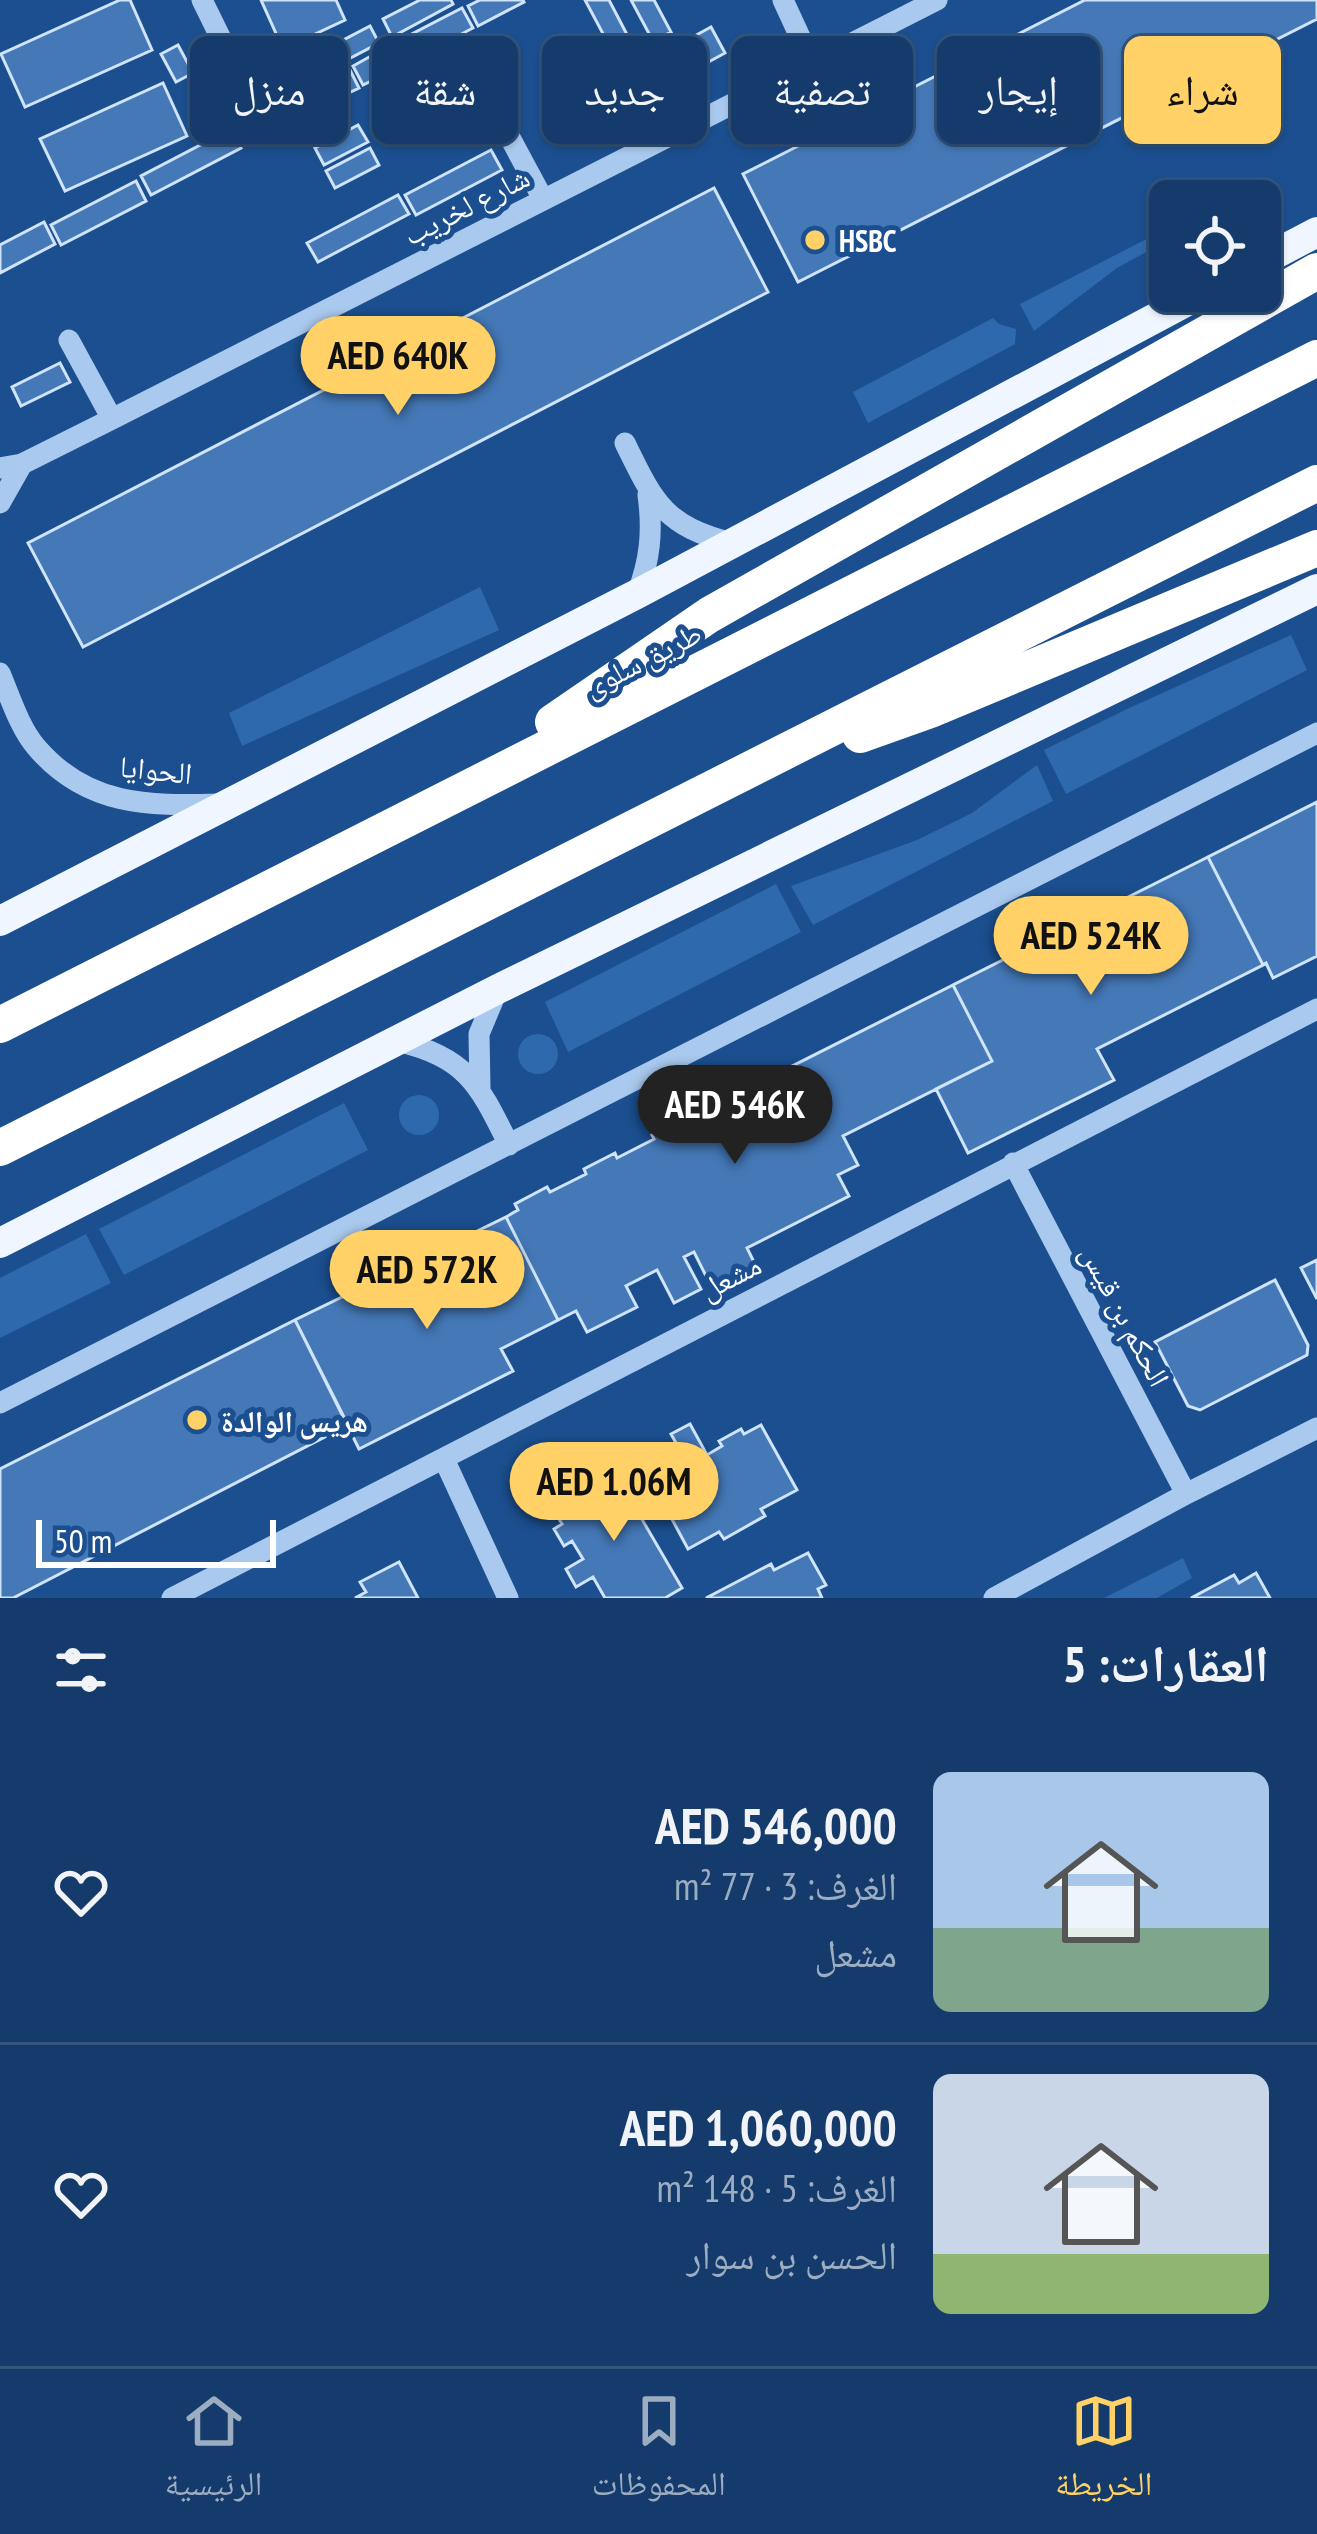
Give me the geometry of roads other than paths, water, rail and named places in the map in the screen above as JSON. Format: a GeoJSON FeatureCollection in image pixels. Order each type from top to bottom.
{"type":"FeatureCollection","features":[{"type":"Feature","properties":{"kind":"highway"},"geometry":{"type":"LineString","coordinates":[[436,803],[709,615],[1317,271]]}},
{"type":"Feature","properties":{"kind":"highway","name":"طريق سلوى"},"geometry":{"type":"LineString","coordinates":[[0,1025],[1317,358]]}},
{"type":"Feature","properties":{"kind":"highway"},"geometry":{"type":"LineString","coordinates":[[0,1148],[1317,483]]}},
{"type":"Feature","properties":{"kind":"highway"},"geometry":{"type":"LineString","coordinates":[[721,783],[933,709],[1317,548]]}},
{"type":"Feature","properties":{"kind":"main road"},"geometry":{"type":"LineString","coordinates":[[1281,251],[1317,232]]}},
{"type":"Feature","properties":{"kind":"main road","name":"طريق سلوى"},"geometry":{"type":"LineString","coordinates":[[0,921],[637,594],[1166,312]]}},
{"type":"Feature","properties":{"kind":"main road"},"geometry":{"type":"LineString","coordinates":[[0,1243],[498,989],[1317,590]]}},
{"type":"Feature","properties":{"kind":"street"},"geometry":{"type":"LineString","coordinates":[[202,0],[220,36]]}},
{"type":"Feature","properties":{"kind":"street"},"geometry":{"type":"LineString","coordinates":[[783,0],[799,36]]}},
{"type":"Feature","properties":{"kind":"street","name":"شارع لخريب"},"geometry":{"type":"LineString","coordinates":[[867,36],[937,0]]}},
{"type":"Feature","properties":{"kind":"street","name":"شارع لخريب"},"geometry":{"type":"LineString","coordinates":[[0,503],[11,466],[731,105]]}},
{"type":"Feature","properties":{"kind":"street"},"geometry":{"type":"LineString","coordinates":[[513,144],[543,199]]}},
{"type":"Feature","properties":{"kind":"street"},"geometry":{"type":"LineString","coordinates":[[69,340],[112,419]]}},
{"type":"Feature","properties":{"kind":"street"},"geometry":{"type":"LineString","coordinates":[[625,442],[647,489],[664,512],[707,537],[732,543]]}},
{"type":"Feature","properties":{"kind":"street"},"geometry":{"type":"LineString","coordinates":[[637,594],[650,544],[647,489]]}},
{"type":"Feature","properties":{"kind":"street","name":"الحوايا"},"geometry":{"type":"LineString","coordinates":[[0,673],[34,746],[91,790],[146,805],[225,804]]}},
{"type":"Feature","properties":{"kind":"street"},"geometry":{"type":"LineString","coordinates":[[0,1403],[1317,733]]}},
{"type":"Feature","properties":{"kind":"street"},"geometry":{"type":"LineString","coordinates":[[481,1088],[479,1034],[498,989]]}},
{"type":"Feature","properties":{"kind":"street","name":"مشعل"},"geometry":{"type":"LineString","coordinates":[[172,1598],[1317,1009]]}},
{"type":"Feature","properties":{"kind":"street"},"geometry":{"type":"LineString","coordinates":[[397,1042],[437,1054],[481,1088],[508,1145]]}},
{"type":"Feature","properties":{"kind":"street","name":"الحكم بن قيس"},"geometry":{"type":"LineString","coordinates":[[1012,1163],[1186,1494]]}},
{"type":"Feature","properties":{"kind":"street"},"geometry":{"type":"LineString","coordinates":[[994,1598],[1317,1429]]}},
{"type":"Feature","properties":{"kind":"street"},"geometry":{"type":"LineString","coordinates":[[445,1459],[508,1598]]}},
{"type":"Feature","properties":{"kind":"place","name":"HSBC"},"geometry":{"type":"Point","coordinates":[815,240]}},
{"type":"Feature","properties":{"kind":"place","name":"هريس الوالدة"},"geometry":{"type":"Point","coordinates":[197,1420]}}]}
